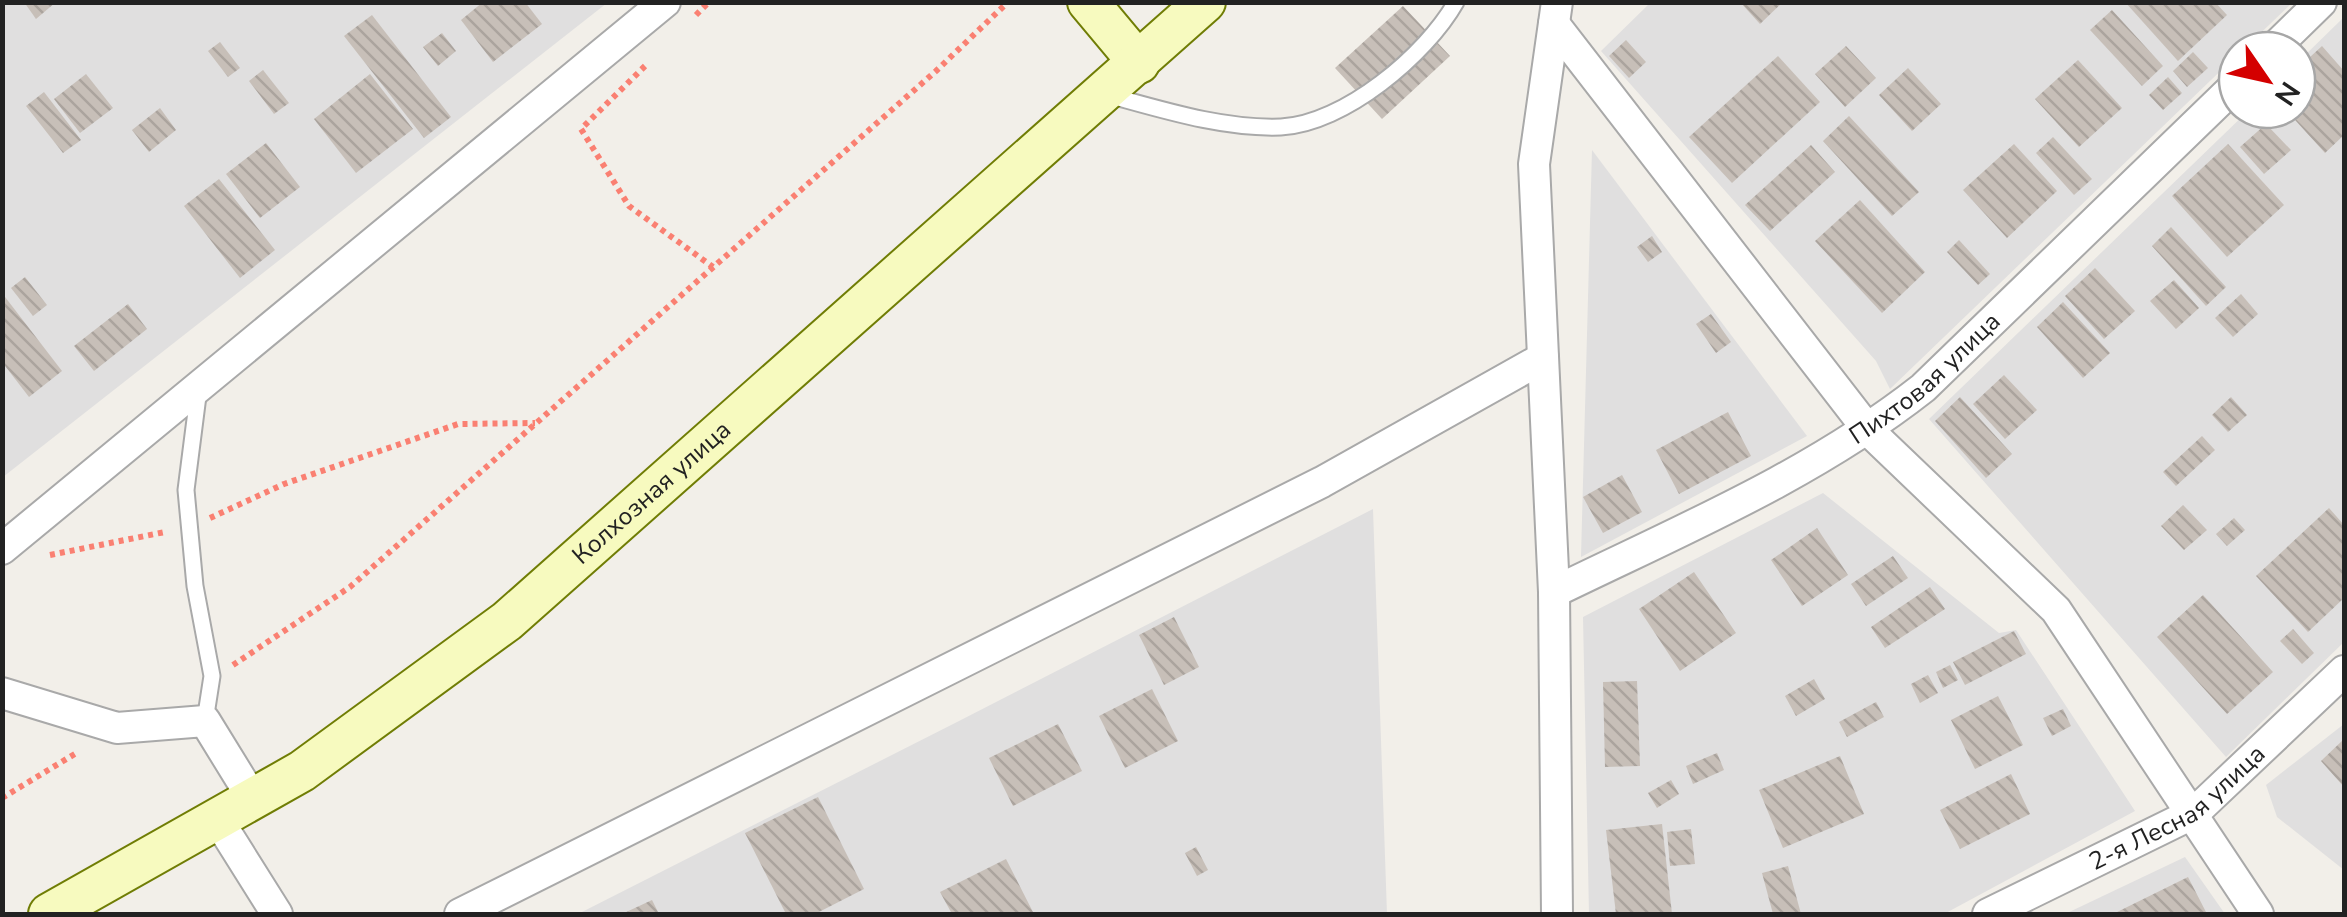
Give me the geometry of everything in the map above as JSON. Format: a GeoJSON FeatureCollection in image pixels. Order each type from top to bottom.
{"type":"FeatureCollection","features":[{"type":"Feature","properties":{"kind":"main road"},"geometry":{"type":"LineString","coordinates":[[1088,2],[1139,62]]}},
{"type":"Feature","properties":{"kind":"main road","name":"Колхозная улица"},"geometry":{"type":"LineString","coordinates":[[49,914],[253,799],[393,708],[507,621],[1205,2]]}},
{"type":"Feature","properties":{"kind":"street"},"geometry":{"type":"LineString","coordinates":[[2,549],[665,2]]}},
{"type":"Feature","properties":{"kind":"street"},"geometry":{"type":"LineString","coordinates":[[2292,30],[2321,2]]}},
{"type":"Feature","properties":{"kind":"street"},"geometry":{"type":"LineString","coordinates":[[1556,13],[1534,164],[1554,592],[1557,914]]}},
{"type":"Feature","properties":{"kind":"street"},"geometry":{"type":"LineString","coordinates":[[1556,13],[1868,431],[2056,610],[2258,914]]}},
{"type":"Feature","properties":{"kind":"street","name":"Пихтовая улица"},"geometry":{"type":"LineString","coordinates":[[1554,592],[1782,482],[1868,431],[1922,388],[2217,103]]}},
{"type":"Feature","properties":{"kind":"street"},"geometry":{"type":"LineString","coordinates":[[460,914],[1322,482],[1544,358]]}},
{"type":"Feature","properties":{"kind":"street","name":"2-я Лесная улица"},"geometry":{"type":"LineString","coordinates":[[1988,914],[2194,813],[2344,671]]}},
{"type":"Feature","properties":{"kind":"street"},"geometry":{"type":"LineString","coordinates":[[2,693],[117,728],[206,721],[253,799]]}},
{"type":"Feature","properties":{"kind":"street"},"geometry":{"type":"LineString","coordinates":[[218,820],[277,914]]}},
{"type":"Feature","properties":{"kind":"lane"},"geometry":{"type":"LineString","coordinates":[[1104,94],[1194,118],[1284,127],[1363,100],[1440,30],[1456,2]]}},
{"type":"Feature","properties":{"kind":"lane"},"geometry":{"type":"LineString","coordinates":[[199,384],[186,490],[212,676],[206,721]]}},
{"type":"Feature","properties":{"kind":"path"},"geometry":{"type":"LineString","coordinates":[[694,16],[709,2]]}},
{"type":"Feature","properties":{"kind":"path"},"geometry":{"type":"LineString","coordinates":[[212,676],[254,653],[350,587],[1008,2]]}},
{"type":"Feature","properties":{"kind":"path"},"geometry":{"type":"LineString","coordinates":[[652,59],[581,129],[628,206],[713,266]]}},
{"type":"Feature","properties":{"kind":"path"},"geometry":{"type":"LineString","coordinates":[[40,557],[190,527],[284,484],[458,424],[536,422]]}},
{"type":"Feature","properties":{"kind":"path"},"geometry":{"type":"LineString","coordinates":[[2,798],[117,728]]}},
{"type":"Feature","properties":{"kind":"shaded area"},"geometry":{"type":"Polygon","coordinates":[[[3,3],[607,3],[3,477],[3,3]]]}},
{"type":"Feature","properties":{"kind":"shaded area"},"geometry":{"type":"Polygon","coordinates":[[[1650,3],[2292,3],[2264,30],[2217,30],[2217,74],[1890,389],[1876,361],[1601,51],[1650,3]]]}},
{"type":"Feature","properties":{"kind":"shaded area"},"geometry":{"type":"Polygon","coordinates":[[[2344,17],[2344,642],[2226,757],[1929,419],[2228,130],[2317,130],[2317,43],[2344,17]]]}},
{"type":"Feature","properties":{"kind":"shaded area"},"geometry":{"type":"Polygon","coordinates":[[[1592,150],[1807,436],[1581,557],[1592,150]]]}},
{"type":"Feature","properties":{"kind":"shaded area"},"geometry":{"type":"Polygon","coordinates":[[[1823,493],[1999,633],[2016,630],[2135,811],[1944,914],[1589,914],[1583,617],[1823,493]]]}},
{"type":"Feature","properties":{"kind":"shaded area"},"geometry":{"type":"Polygon","coordinates":[[[1373,509],[1387,914],[578,914],[959,721],[1373,509]]]}},
{"type":"Feature","properties":{"kind":"shaded area"},"geometry":{"type":"Polygon","coordinates":[[[2344,724],[2344,870],[2277,817],[2266,785],[2344,724]]]}},
{"type":"Feature","properties":{"kind":"shaded area"},"geometry":{"type":"Polygon","coordinates":[[[2185,857],[2225,914],[2065,914],[2185,857]]]}},
{"type":"Feature","properties":{"kind":"building"},"geometry":{"type":"Polygon","coordinates":[[[24,2],[56,2],[36,19],[24,2]]]}},
{"type":"Feature","properties":{"kind":"building"},"geometry":{"type":"Polygon","coordinates":[[[483,2],[525,2],[542,24],[493,62],[461,20],[483,2]]]}},
{"type":"Feature","properties":{"kind":"building"},"geometry":{"type":"Polygon","coordinates":[[[1740,2],[1783,2],[1760,24],[1740,2]]]}},
{"type":"Feature","properties":{"kind":"building"},"geometry":{"type":"Polygon","coordinates":[[[2125,2],[2215,2],[2227,15],[2178,61],[2125,2]]]}},
{"type":"Feature","properties":{"kind":"building"},"geometry":{"type":"Polygon","coordinates":[[[1403,6],[1450,56],[1382,119],[1335,68],[1403,6]]]}},
{"type":"Feature","properties":{"kind":"building"},"geometry":{"type":"Polygon","coordinates":[[[2112,10],[2163,66],[2142,86],[2090,30],[2112,10]]]}},
{"type":"Feature","properties":{"kind":"building"},"geometry":{"type":"Polygon","coordinates":[[[372,15],[451,117],[424,138],[344,36],[372,15]]]}},
{"type":"Feature","properties":{"kind":"building"},"geometry":{"type":"Polygon","coordinates":[[[442,33],[456,51],[438,66],[423,47],[442,33]]]}},
{"type":"Feature","properties":{"kind":"building"},"geometry":{"type":"Polygon","coordinates":[[[1626,40],[1646,62],[1629,78],[1609,56],[1626,40]]]}},
{"type":"Feature","properties":{"kind":"building"},"geometry":{"type":"Polygon","coordinates":[[[220,42],[240,68],[228,77],[208,51],[220,42]]]}},
{"type":"Feature","properties":{"kind":"building"},"geometry":{"type":"Polygon","coordinates":[[[1846,46],[1876,78],[1845,107],[1815,74],[1846,46]]]}},
{"type":"Feature","properties":{"kind":"building"},"geometry":{"type":"Polygon","coordinates":[[[2322,46],[2344,71],[2344,135],[2325,153],[2304,130],[2317,130],[2317,51],[2322,46]]]}},
{"type":"Feature","properties":{"kind":"building"},"geometry":{"type":"Polygon","coordinates":[[[2193,52],[2208,68],[2187,87],[2173,71],[2193,52]]]}},
{"type":"Feature","properties":{"kind":"building"},"geometry":{"type":"Polygon","coordinates":[[[1778,56],[1820,102],[1732,183],[1689,137],[1778,56]]]}},
{"type":"Feature","properties":{"kind":"building"},"geometry":{"type":"Polygon","coordinates":[[[2078,60],[2122,108],[2079,147],[2035,99],[2078,60]]]}},
{"type":"Feature","properties":{"kind":"building"},"geometry":{"type":"Polygon","coordinates":[[[1908,68],[1941,104],[1912,131],[1879,95],[1908,68]]]}},
{"type":"Feature","properties":{"kind":"building"},"geometry":{"type":"Polygon","coordinates":[[[263,70],[289,103],[274,114],[249,81],[263,70]]]}},
{"type":"Feature","properties":{"kind":"building"},"geometry":{"type":"Polygon","coordinates":[[[86,74],[113,108],[80,133],[54,99],[86,74]]]}},
{"type":"Feature","properties":{"kind":"building"},"geometry":{"type":"Polygon","coordinates":[[[370,74],[413,129],[356,173],[314,119],[370,74]]]}},
{"type":"Feature","properties":{"kind":"building"},"geometry":{"type":"Polygon","coordinates":[[[2168,77],[2182,93],[2163,110],[2149,95],[2168,77]]]}},
{"type":"Feature","properties":{"kind":"building"},"geometry":{"type":"Polygon","coordinates":[[[44,92],[81,140],[63,153],[26,106],[44,92]]]}},
{"type":"Feature","properties":{"kind":"building"},"geometry":{"type":"Polygon","coordinates":[[[160,108],[176,130],[149,152],[132,130],[160,108]]]}},
{"type":"Feature","properties":{"kind":"building"},"geometry":{"type":"Polygon","coordinates":[[[1849,116],[1919,192],[1892,216],[1823,141],[1849,116]]]}},
{"type":"Feature","properties":{"kind":"building"},"geometry":{"type":"Polygon","coordinates":[[[2259,130],[2272,130],[2291,150],[2264,174],[2240,147],[2259,130]]]}},
{"type":"Feature","properties":{"kind":"building"},"geometry":{"type":"Polygon","coordinates":[[[2053,137],[2092,179],[2074,195],[2036,153],[2053,137]]]}},
{"type":"Feature","properties":{"kind":"building"},"geometry":{"type":"Polygon","coordinates":[[[266,143],[300,187],[260,218],[226,174],[266,143]]]}},
{"type":"Feature","properties":{"kind":"building"},"geometry":{"type":"Polygon","coordinates":[[[2014,144],[2057,191],[2007,238],[1963,190],[2014,144]]]}},
{"type":"Feature","properties":{"kind":"building"},"geometry":{"type":"Polygon","coordinates":[[[2228,144],[2284,205],[2227,257],[2172,196],[2228,144]]]}},
{"type":"Feature","properties":{"kind":"building"},"geometry":{"type":"Polygon","coordinates":[[[1811,145],[1835,172],[1770,231],[1745,205],[1811,145]]]}},
{"type":"Feature","properties":{"kind":"building"},"geometry":{"type":"Polygon","coordinates":[[[219,179],[275,250],[240,278],[184,206],[219,179]]]}},
{"type":"Feature","properties":{"kind":"building"},"geometry":{"type":"Polygon","coordinates":[[[1860,200],[1925,272],[1882,313],[1815,241],[1860,200]]]}},
{"type":"Feature","properties":{"kind":"building"},"geometry":{"type":"Polygon","coordinates":[[[2171,227],[2226,287],[2206,306],[2152,246],[2171,227]]]}},
{"type":"Feature","properties":{"kind":"building"},"geometry":{"type":"Polygon","coordinates":[[[1652,236],[1662,252],[1648,262],[1637,247],[1652,236]]]}},
{"type":"Feature","properties":{"kind":"building"},"geometry":{"type":"Polygon","coordinates":[[[1959,240],[1990,274],[1978,285],[1947,252],[1959,240]]]}},
{"type":"Feature","properties":{"kind":"building"},"geometry":{"type":"Polygon","coordinates":[[[2095,268],[2135,311],[2104,339],[2065,296],[2095,268]]]}},
{"type":"Feature","properties":{"kind":"building"},"geometry":{"type":"Polygon","coordinates":[[[25,277],[47,305],[33,316],[11,288],[25,277]]]}},
{"type":"Feature","properties":{"kind":"building"},"geometry":{"type":"Polygon","coordinates":[[[2174,280],[2199,308],[2176,329],[2150,301],[2174,280]]]}},
{"type":"Feature","properties":{"kind":"building"},"geometry":{"type":"Polygon","coordinates":[[[2,293],[62,371],[29,397],[2,362],[2,293]]]}},
{"type":"Feature","properties":{"kind":"building"},"geometry":{"type":"Polygon","coordinates":[[[2241,294],[2258,314],[2233,337],[2215,318],[2241,294]]]}},
{"type":"Feature","properties":{"kind":"building"},"geometry":{"type":"Polygon","coordinates":[[[2063,302],[2110,353],[2083,378],[2037,327],[2063,302]]]}},
{"type":"Feature","properties":{"kind":"building"},"geometry":{"type":"Polygon","coordinates":[[[128,304],[147,329],[94,371],[74,346],[128,304]]]}},
{"type":"Feature","properties":{"kind":"building"},"geometry":{"type":"Polygon","coordinates":[[[1711,314],[1731,342],[1716,353],[1696,324],[1711,314]]]}},
{"type":"Feature","properties":{"kind":"building"},"geometry":{"type":"Polygon","coordinates":[[[2004,375],[2037,410],[2005,439],[1973,404],[2004,375]]]}},
{"type":"Feature","properties":{"kind":"building"},"geometry":{"type":"Polygon","coordinates":[[[1960,397],[2012,454],[1986,478],[1935,421],[1960,397]]]}},
{"type":"Feature","properties":{"kind":"building"},"geometry":{"type":"Polygon","coordinates":[[[2231,397],[2247,415],[2228,432],[2212,415],[2231,397]]]}},
{"type":"Feature","properties":{"kind":"building"},"geometry":{"type":"Polygon","coordinates":[[[1728,412],[1751,456],[1679,494],[1656,450],[1728,412]]]}},
{"type":"Feature","properties":{"kind":"building"},"geometry":{"type":"Polygon","coordinates":[[[2202,436],[2215,450],[2176,486],[2163,472],[2202,436]]]}},
{"type":"Feature","properties":{"kind":"building"},"geometry":{"type":"Polygon","coordinates":[[[1622,475],[1642,512],[1603,533],[1583,497],[1622,475]]]}},
{"type":"Feature","properties":{"kind":"building"},"geometry":{"type":"Polygon","coordinates":[[[2183,505],[2207,530],[2184,550],[2161,526],[2183,505]]]}},
{"type":"Feature","properties":{"kind":"building"},"geometry":{"type":"Polygon","coordinates":[[[2329,508],[2344,525],[2344,598],[2308,632],[2256,576],[2329,508]]]}},
{"type":"Feature","properties":{"kind":"building"},"geometry":{"type":"Polygon","coordinates":[[[2234,518],[2245,530],[2227,546],[2216,534],[2234,518]]]}},
{"type":"Feature","properties":{"kind":"building"},"geometry":{"type":"Polygon","coordinates":[[[1817,528],[1848,575],[1802,606],[1771,560],[1817,528]]]}},
{"type":"Feature","properties":{"kind":"building"},"geometry":{"type":"Polygon","coordinates":[[[1893,556],[1908,578],[1866,606],[1851,584],[1893,556]]]}},
{"type":"Feature","properties":{"kind":"building"},"geometry":{"type":"Polygon","coordinates":[[[1694,572],[1736,633],[1680,671],[1639,609],[1694,572]]]}},
{"type":"Feature","properties":{"kind":"building"},"geometry":{"type":"Polygon","coordinates":[[[1930,587],[1945,609],[1885,648],[1871,627],[1930,587]]]}},
{"type":"Feature","properties":{"kind":"building"},"geometry":{"type":"Polygon","coordinates":[[[2203,595],[2273,672],[2227,714],[2157,637],[2203,595]]]}},
{"type":"Feature","properties":{"kind":"building"},"geometry":{"type":"Polygon","coordinates":[[[1174,617],[1199,667],[1164,685],[1139,635],[1174,617]]]}},
{"type":"Feature","properties":{"kind":"building"},"geometry":{"type":"Polygon","coordinates":[[[2293,629],[2314,653],[2302,664],[2280,641],[2293,629]]]}},
{"type":"Feature","properties":{"kind":"building"},"geometry":{"type":"Polygon","coordinates":[[[2014,631],[2026,654],[1965,685],[1953,662],[2014,631]]]}},
{"type":"Feature","properties":{"kind":"building"},"geometry":{"type":"Polygon","coordinates":[[[1950,665],[1958,680],[1943,688],[1936,672],[1950,665]]]}},
{"type":"Feature","properties":{"kind":"building"},"geometry":{"type":"Polygon","coordinates":[[[1928,675],[1938,693],[1920,703],[1911,684],[1928,675]]]}},
{"type":"Feature","properties":{"kind":"building"},"geometry":{"type":"Polygon","coordinates":[[[1814,679],[1825,699],[1796,716],[1785,696],[1814,679]]]}},
{"type":"Feature","properties":{"kind":"building"},"geometry":{"type":"Polygon","coordinates":[[[1637,681],[1640,766],[1605,767],[1603,682],[1637,681]]]}},
{"type":"Feature","properties":{"kind":"building"},"geometry":{"type":"Polygon","coordinates":[[[1152,689],[1178,741],[1125,768],[1099,716],[1152,689]]]}},
{"type":"Feature","properties":{"kind":"building"},"geometry":{"type":"Polygon","coordinates":[[[1998,696],[2023,745],[1975,769],[1951,720],[1998,696]]]}},
{"type":"Feature","properties":{"kind":"building"},"geometry":{"type":"Polygon","coordinates":[[[1876,702],[1884,717],[1847,737],[1839,722],[1876,702]]]}},
{"type":"Feature","properties":{"kind":"building"},"geometry":{"type":"Polygon","coordinates":[[[2063,709],[2071,726],[2052,736],[2043,718],[2063,709]]]}},
{"type":"Feature","properties":{"kind":"building"},"geometry":{"type":"Polygon","coordinates":[[[1058,724],[1082,771],[1013,806],[989,758],[1058,724]]]}},
{"type":"Feature","properties":{"kind":"building"},"geometry":{"type":"Polygon","coordinates":[[[2344,739],[2344,787],[2321,761],[2344,739]]]}},
{"type":"Feature","properties":{"kind":"building"},"geometry":{"type":"Polygon","coordinates":[[[1717,753],[1724,770],[1693,784],[1686,766],[1717,753]]]}},
{"type":"Feature","properties":{"kind":"building"},"geometry":{"type":"Polygon","coordinates":[[[1840,756],[1864,814],[1783,848],[1759,790],[1840,756]]]}},
{"type":"Feature","properties":{"kind":"building"},"geometry":{"type":"Polygon","coordinates":[[[2011,774],[2030,814],[1960,849],[1940,810],[2011,774]]]}},
{"type":"Feature","properties":{"kind":"building"},"geometry":{"type":"Polygon","coordinates":[[[1671,780],[1679,794],[1657,808],[1648,793],[1671,780]]]}},
{"type":"Feature","properties":{"kind":"building"},"geometry":{"type":"Polygon","coordinates":[[[818,797],[864,889],[815,914],[786,914],[745,833],[818,797]]]}},
{"type":"Feature","properties":{"kind":"building"},"geometry":{"type":"Polygon","coordinates":[[[1662,824],[1672,914],[1616,914],[1606,830],[1662,824]]]}},
{"type":"Feature","properties":{"kind":"building"},"geometry":{"type":"Polygon","coordinates":[[[1691,829],[1695,864],[1670,866],[1667,832],[1691,829]]]}},
{"type":"Feature","properties":{"kind":"building"},"geometry":{"type":"Polygon","coordinates":[[[1196,847],[1208,870],[1197,876],[1185,853],[1196,847]]]}},
{"type":"Feature","properties":{"kind":"building"},"geometry":{"type":"Polygon","coordinates":[[[1006,859],[1034,914],[952,914],[940,892],[1006,859]]]}},
{"type":"Feature","properties":{"kind":"building"},"geometry":{"type":"Polygon","coordinates":[[[1788,866],[1801,914],[1773,914],[1762,873],[1788,866]]]}},
{"type":"Feature","properties":{"kind":"building"},"geometry":{"type":"Polygon","coordinates":[[[2188,877],[2207,914],[2113,914],[2188,877]]]}},
{"type":"Feature","properties":{"kind":"building"},"geometry":{"type":"Polygon","coordinates":[[[652,900],[659,914],[622,914],[652,900]]]}}]}
